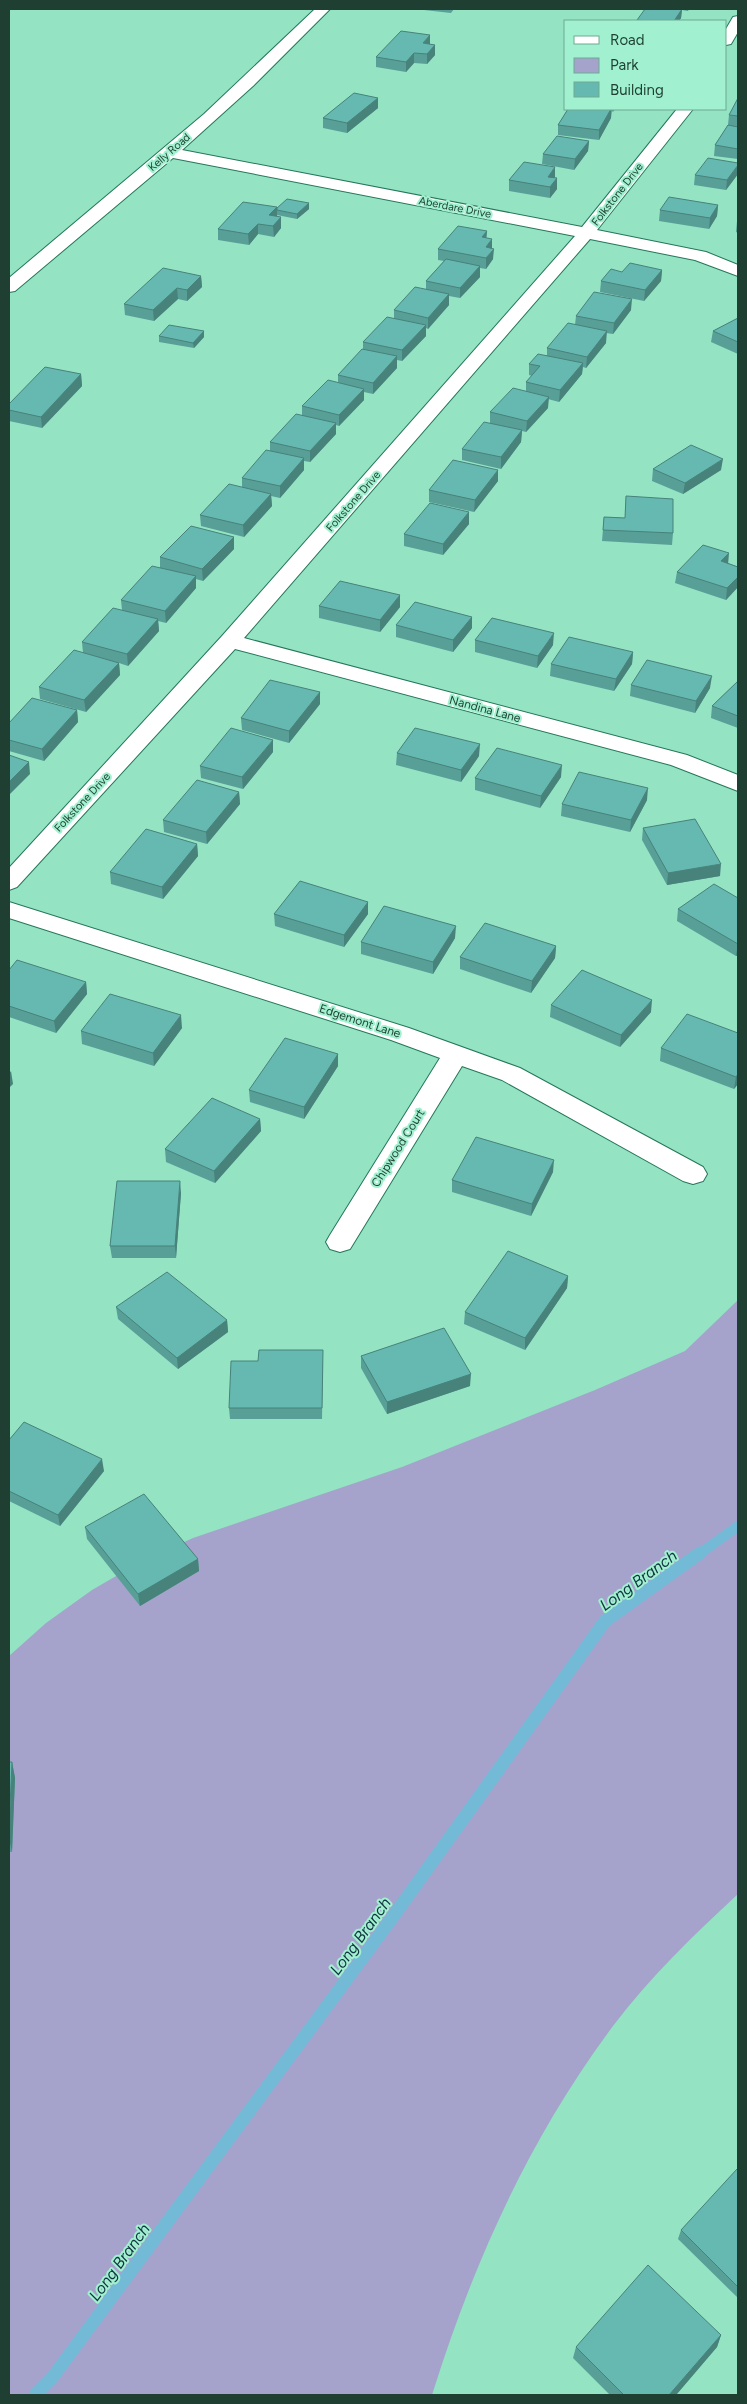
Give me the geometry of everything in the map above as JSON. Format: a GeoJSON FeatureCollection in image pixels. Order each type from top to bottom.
{"type":"FeatureCollection","features":[{"type":"Feature","properties":{"kind":"street","name":"Kelly Road"},"geometry":{"type":"LineString","coordinates":[[9,287],[170,152],[279,55],[323,9]]}},
{"type":"Feature","properties":{"kind":"street"},"geometry":{"type":"LineString","coordinates":[[727,39],[738,20]]}},
{"type":"Feature","properties":{"kind":"street","name":"Folkstone Drive"},"geometry":{"type":"LineString","coordinates":[[9,882],[230,641],[586,233],[684,110]]}},
{"type":"Feature","properties":{"kind":"street","name":"Aberdare Drive"},"geometry":{"type":"LineString","coordinates":[[170,152],[700,256],[738,271]]}},
{"type":"Feature","properties":{"kind":"street","name":"Nandina Lane"},"geometry":{"type":"LineString","coordinates":[[230,641],[679,760],[706,769],[738,784]]}},
{"type":"Feature","properties":{"kind":"street","name":"Edgemont Lane"},"geometry":{"type":"LineString","coordinates":[[9,910],[456,1054],[511,1074],[693,1174]]}},
{"type":"Feature","properties":{"kind":"street","name":"Chipwood Court"},"geometry":{"type":"LineString","coordinates":[[340,1242],[456,1054]]}},
{"type":"Feature","properties":{"kind":"green space"},"geometry":{"type":"Polygon","coordinates":[[[738,1300],[738,1894],[642,1990],[613,2026],[555,2112],[530,2157],[486,2249],[448,2345],[432,2395],[9,2395],[9,1656],[46,1623],[92,1590],[142,1561],[193,1538],[402,1467],[595,1390],[685,1351],[738,1300]]]}},
{"type":"Feature","properties":{"kind":"building"},"geometry":{"type":"Polygon","coordinates":[[[645,9],[682,9],[675,20],[637,20],[645,9]]]}},
{"type":"Feature","properties":{"kind":"building"},"geometry":{"type":"Polygon","coordinates":[[[401,31],[430,35],[423,43],[435,45],[427,54],[414,53],[406,62],[376,57],[401,31]]]}},
{"type":"Feature","properties":{"kind":"building"},"geometry":{"type":"Polygon","coordinates":[[[354,93],[378,98],[347,123],[323,118],[354,93]]]}},
{"type":"Feature","properties":{"kind":"building"},"geometry":{"type":"Polygon","coordinates":[[[738,98],[738,116],[729,115],[738,98]]]}},
{"type":"Feature","properties":{"kind":"building"},"geometry":{"type":"Polygon","coordinates":[[[567,110],[610,110],[599,130],[558,125],[567,110]]]}},
{"type":"Feature","properties":{"kind":"building"},"geometry":{"type":"Polygon","coordinates":[[[728,125],[738,127],[738,149],[715,145],[728,125]]]}},
{"type":"Feature","properties":{"kind":"building"},"geometry":{"type":"Polygon","coordinates":[[[557,136],[589,141],[575,159],[543,154],[557,136]]]}},
{"type":"Feature","properties":{"kind":"building"},"geometry":{"type":"Polygon","coordinates":[[[708,158],[738,163],[738,165],[727,180],[695,175],[708,158]]]}},
{"type":"Feature","properties":{"kind":"building"},"geometry":{"type":"Polygon","coordinates":[[[524,162],[555,167],[548,177],[557,178],[550,187],[509,180],[524,162]]]}},
{"type":"Feature","properties":{"kind":"building"},"geometry":{"type":"Polygon","coordinates":[[[669,197],[718,205],[710,218],[660,210],[669,197]]]}},
{"type":"Feature","properties":{"kind":"building"},"geometry":{"type":"Polygon","coordinates":[[[287,199],[309,203],[297,214],[277,210],[287,199]]]}},
{"type":"Feature","properties":{"kind":"building"},"geometry":{"type":"Polygon","coordinates":[[[243,202],[277,207],[269,215],[281,217],[273,226],[258,224],[248,234],[218,229],[243,202]]]}},
{"type":"Feature","properties":{"kind":"building"},"geometry":{"type":"Polygon","coordinates":[[[458,226],[487,231],[482,237],[492,239],[486,247],[494,249],[486,258],[438,249],[458,226]]]}},
{"type":"Feature","properties":{"kind":"building"},"geometry":{"type":"Polygon","coordinates":[[[446,259],[480,266],[460,288],[426,281],[446,259]]]}},
{"type":"Feature","properties":{"kind":"building"},"geometry":{"type":"Polygon","coordinates":[[[630,263],[662,270],[645,290],[601,281],[611,269],[622,272],[630,263]]]}},
{"type":"Feature","properties":{"kind":"building"},"geometry":{"type":"Polygon","coordinates":[[[163,268],[201,276],[187,290],[177,288],[153,310],[124,304],[163,268]]]}},
{"type":"Feature","properties":{"kind":"building"},"geometry":{"type":"Polygon","coordinates":[[[415,287],[449,294],[428,318],[394,310],[415,287]]]}},
{"type":"Feature","properties":{"kind":"building"},"geometry":{"type":"Polygon","coordinates":[[[594,292],[632,299],[614,323],[576,316],[594,292]]]}},
{"type":"Feature","properties":{"kind":"building"},"geometry":{"type":"Polygon","coordinates":[[[387,317],[426,325],[402,350],[363,342],[387,317]]]}},
{"type":"Feature","properties":{"kind":"building"},"geometry":{"type":"Polygon","coordinates":[[[738,318],[738,342],[713,331],[738,318]]]}},
{"type":"Feature","properties":{"kind":"building"},"geometry":{"type":"Polygon","coordinates":[[[568,323],[607,331],[587,357],[547,348],[568,323]]]}},
{"type":"Feature","properties":{"kind":"building"},"geometry":{"type":"Polygon","coordinates":[[[169,325],[204,331],[193,343],[159,336],[169,325]]]}},
{"type":"Feature","properties":{"kind":"building"},"geometry":{"type":"Polygon","coordinates":[[[362,349],[397,356],[373,383],[338,375],[362,349]]]}},
{"type":"Feature","properties":{"kind":"building"},"geometry":{"type":"Polygon","coordinates":[[[538,354],[583,363],[560,390],[526,382],[540,366],[529,364],[538,354]]]}},
{"type":"Feature","properties":{"kind":"building"},"geometry":{"type":"Polygon","coordinates":[[[45,367],[81,374],[41,417],[9,410],[9,404],[45,367]]]}},
{"type":"Feature","properties":{"kind":"building"},"geometry":{"type":"Polygon","coordinates":[[[328,380],[364,389],[339,415],[302,406],[328,380]]]}},
{"type":"Feature","properties":{"kind":"building"},"geometry":{"type":"Polygon","coordinates":[[[513,388],[549,397],[527,421],[490,412],[513,388]]]}},
{"type":"Feature","properties":{"kind":"building"},"geometry":{"type":"Polygon","coordinates":[[[296,414],[336,423],[310,451],[270,442],[296,414]]]}},
{"type":"Feature","properties":{"kind":"building"},"geometry":{"type":"Polygon","coordinates":[[[484,422],[522,430],[501,457],[462,449],[484,422]]]}},
{"type":"Feature","properties":{"kind":"building"},"geometry":{"type":"Polygon","coordinates":[[[691,445],[723,459],[685,483],[653,469],[691,445]]]}},
{"type":"Feature","properties":{"kind":"building"},"geometry":{"type":"Polygon","coordinates":[[[266,450],[304,458],[280,486],[242,478],[266,450]]]}},
{"type":"Feature","properties":{"kind":"building"},"geometry":{"type":"Polygon","coordinates":[[[453,460],[498,470],[475,500],[429,490],[453,460]]]}},
{"type":"Feature","properties":{"kind":"building"},"geometry":{"type":"Polygon","coordinates":[[[229,484],[271,494],[243,525],[200,515],[229,484]]]}},
{"type":"Feature","properties":{"kind":"building"},"geometry":{"type":"Polygon","coordinates":[[[626,496],[673,499],[673,533],[603,530],[604,517],[625,518],[626,496]]]}},
{"type":"Feature","properties":{"kind":"building"},"geometry":{"type":"Polygon","coordinates":[[[430,503],[469,512],[443,544],[404,534],[430,503]]]}},
{"type":"Feature","properties":{"kind":"building"},"geometry":{"type":"Polygon","coordinates":[[[191,526],[234,537],[202,569],[160,557],[191,526]]]}},
{"type":"Feature","properties":{"kind":"building"},"geometry":{"type":"Polygon","coordinates":[[[703,545],[729,553],[721,561],[738,567],[738,577],[727,588],[677,572],[703,545]]]}},
{"type":"Feature","properties":{"kind":"building"},"geometry":{"type":"Polygon","coordinates":[[[152,566],[196,576],[165,611],[121,600],[152,566]]]}},
{"type":"Feature","properties":{"kind":"building"},"geometry":{"type":"Polygon","coordinates":[[[340,581],[400,595],[380,620],[319,606],[340,581]]]}},
{"type":"Feature","properties":{"kind":"building"},"geometry":{"type":"Polygon","coordinates":[[[415,602],[472,617],[453,640],[396,625],[415,602]]]}},
{"type":"Feature","properties":{"kind":"building"},"geometry":{"type":"Polygon","coordinates":[[[113,608],[158,619],[127,654],[82,642],[113,608]]]}},
{"type":"Feature","properties":{"kind":"building"},"geometry":{"type":"Polygon","coordinates":[[[492,618],[554,633],[538,656],[475,640],[492,618]]]}},
{"type":"Feature","properties":{"kind":"building"},"geometry":{"type":"Polygon","coordinates":[[[569,637],[633,652],[616,679],[551,664],[569,637]]]}},
{"type":"Feature","properties":{"kind":"building"},"geometry":{"type":"Polygon","coordinates":[[[74,650],[119,663],[84,700],[39,687],[74,650]]]}},
{"type":"Feature","properties":{"kind":"building"},"geometry":{"type":"Polygon","coordinates":[[[647,660],[712,676],[696,701],[631,685],[647,660]]]}},
{"type":"Feature","properties":{"kind":"building"},"geometry":{"type":"Polygon","coordinates":[[[270,680],[320,692],[289,731],[241,718],[270,680]]]}},
{"type":"Feature","properties":{"kind":"building"},"geometry":{"type":"Polygon","coordinates":[[[738,681],[738,716],[712,706],[738,681]]]}},
{"type":"Feature","properties":{"kind":"building"},"geometry":{"type":"Polygon","coordinates":[[[32,698],[77,710],[42,749],[9,740],[9,723],[32,698]]]}},
{"type":"Feature","properties":{"kind":"building"},"geometry":{"type":"Polygon","coordinates":[[[231,728],[273,740],[242,777],[200,766],[231,728]]]}},
{"type":"Feature","properties":{"kind":"building"},"geometry":{"type":"Polygon","coordinates":[[[415,728],[480,744],[461,770],[397,753],[415,728]]]}},
{"type":"Feature","properties":{"kind":"building"},"geometry":{"type":"Polygon","coordinates":[[[497,748],[562,765],[541,796],[475,778],[497,748]]]}},
{"type":"Feature","properties":{"kind":"building"},"geometry":{"type":"Polygon","coordinates":[[[9,755],[29,762],[9,782],[9,755]]]}},
{"type":"Feature","properties":{"kind":"building"},"geometry":{"type":"Polygon","coordinates":[[[579,772],[648,788],[631,820],[562,804],[579,772]]]}},
{"type":"Feature","properties":{"kind":"building"},"geometry":{"type":"Polygon","coordinates":[[[197,780],[239,792],[206,832],[163,820],[197,780]]]}},
{"type":"Feature","properties":{"kind":"building"},"geometry":{"type":"Polygon","coordinates":[[[695,819],[721,864],[668,873],[643,828],[695,819]]]}},
{"type":"Feature","properties":{"kind":"building"},"geometry":{"type":"Polygon","coordinates":[[[146,829],[197,844],[162,887],[110,872],[146,829]]]}},
{"type":"Feature","properties":{"kind":"building"},"geometry":{"type":"Polygon","coordinates":[[[300,881],[368,902],[344,935],[274,914],[300,881]]]}},
{"type":"Feature","properties":{"kind":"building"},"geometry":{"type":"Polygon","coordinates":[[[714,884],[738,898],[738,944],[678,909],[714,884]]]}},
{"type":"Feature","properties":{"kind":"building"},"geometry":{"type":"Polygon","coordinates":[[[384,906],[456,926],[433,962],[361,942],[384,906]]]}},
{"type":"Feature","properties":{"kind":"building"},"geometry":{"type":"Polygon","coordinates":[[[485,923],[556,946],[532,981],[460,957],[485,923]]]}},
{"type":"Feature","properties":{"kind":"building"},"geometry":{"type":"Polygon","coordinates":[[[17,960],[86,982],[54,1021],[9,1006],[9,970],[17,960]]]}},
{"type":"Feature","properties":{"kind":"building"},"geometry":{"type":"Polygon","coordinates":[[[582,970],[652,1000],[621,1035],[551,1005],[582,970]]]}},
{"type":"Feature","properties":{"kind":"building"},"geometry":{"type":"Polygon","coordinates":[[[110,994],[181,1015],[153,1053],[81,1031],[110,994]]]}},
{"type":"Feature","properties":{"kind":"building"},"geometry":{"type":"Polygon","coordinates":[[[687,1014],[738,1033],[738,1074],[736,1077],[661,1048],[687,1014]]]}},
{"type":"Feature","properties":{"kind":"building"},"geometry":{"type":"Polygon","coordinates":[[[285,1038],[338,1054],[304,1107],[249,1090],[285,1038]]]}},
{"type":"Feature","properties":{"kind":"building"},"geometry":{"type":"Polygon","coordinates":[[[212,1098],[260,1119],[214,1171],[165,1149],[212,1098]]]}},
{"type":"Feature","properties":{"kind":"building"},"geometry":{"type":"Polygon","coordinates":[[[476,1137],[554,1160],[532,1204],[452,1180],[476,1137]]]}},
{"type":"Feature","properties":{"kind":"building"},"geometry":{"type":"Polygon","coordinates":[[[117,1181],[180,1181],[175,1246],[110,1246],[117,1181]]]}},
{"type":"Feature","properties":{"kind":"building"},"geometry":{"type":"Polygon","coordinates":[[[508,1251],[568,1276],[525,1338],[465,1312],[508,1251]]]}},
{"type":"Feature","properties":{"kind":"building"},"geometry":{"type":"Polygon","coordinates":[[[167,1272],[227,1320],[177,1358],[116,1307],[167,1272]]]}},
{"type":"Feature","properties":{"kind":"building"},"geometry":{"type":"Polygon","coordinates":[[[444,1328],[471,1374],[387,1402],[361,1356],[444,1328]]]}},
{"type":"Feature","properties":{"kind":"building"},"geometry":{"type":"Polygon","coordinates":[[[259,1350],[323,1350],[322,1408],[229,1408],[231,1361],[258,1361],[259,1350]]]}},
{"type":"Feature","properties":{"kind":"building"},"geometry":{"type":"Polygon","coordinates":[[[24,1422],[102,1459],[58,1515],[9,1491],[9,1440],[24,1422]]]}},
{"type":"Feature","properties":{"kind":"building"},"geometry":{"type":"Polygon","coordinates":[[[144,1494],[198,1559],[138,1594],[85,1527],[144,1494]]]}},
{"type":"Feature","properties":{"kind":"building"},"geometry":{"type":"Polygon","coordinates":[[[9,1762],[12,1762],[9,1830],[9,1762]]]}},
{"type":"Feature","properties":{"kind":"building"},"geometry":{"type":"Polygon","coordinates":[[[737,2169],[738,2171],[738,2287],[681,2230],[737,2169]]]}},
{"type":"Feature","properties":{"kind":"building"},"geometry":{"type":"Polygon","coordinates":[[[648,2265],[721,2335],[669,2395],[624,2395],[576,2347],[648,2265]]]}},
{"type":"Feature","properties":{"kind":"waterway","name":"Long Branch"},"geometry":{"type":"LineString","coordinates":[[698,1555],[738,1526]]}},
{"type":"Feature","properties":{"kind":"waterway","name":"Long Branch"},"geometry":{"type":"LineString","coordinates":[[35,2395],[52,2378],[395,1914],[605,1621],[700,1553]]}}]}
